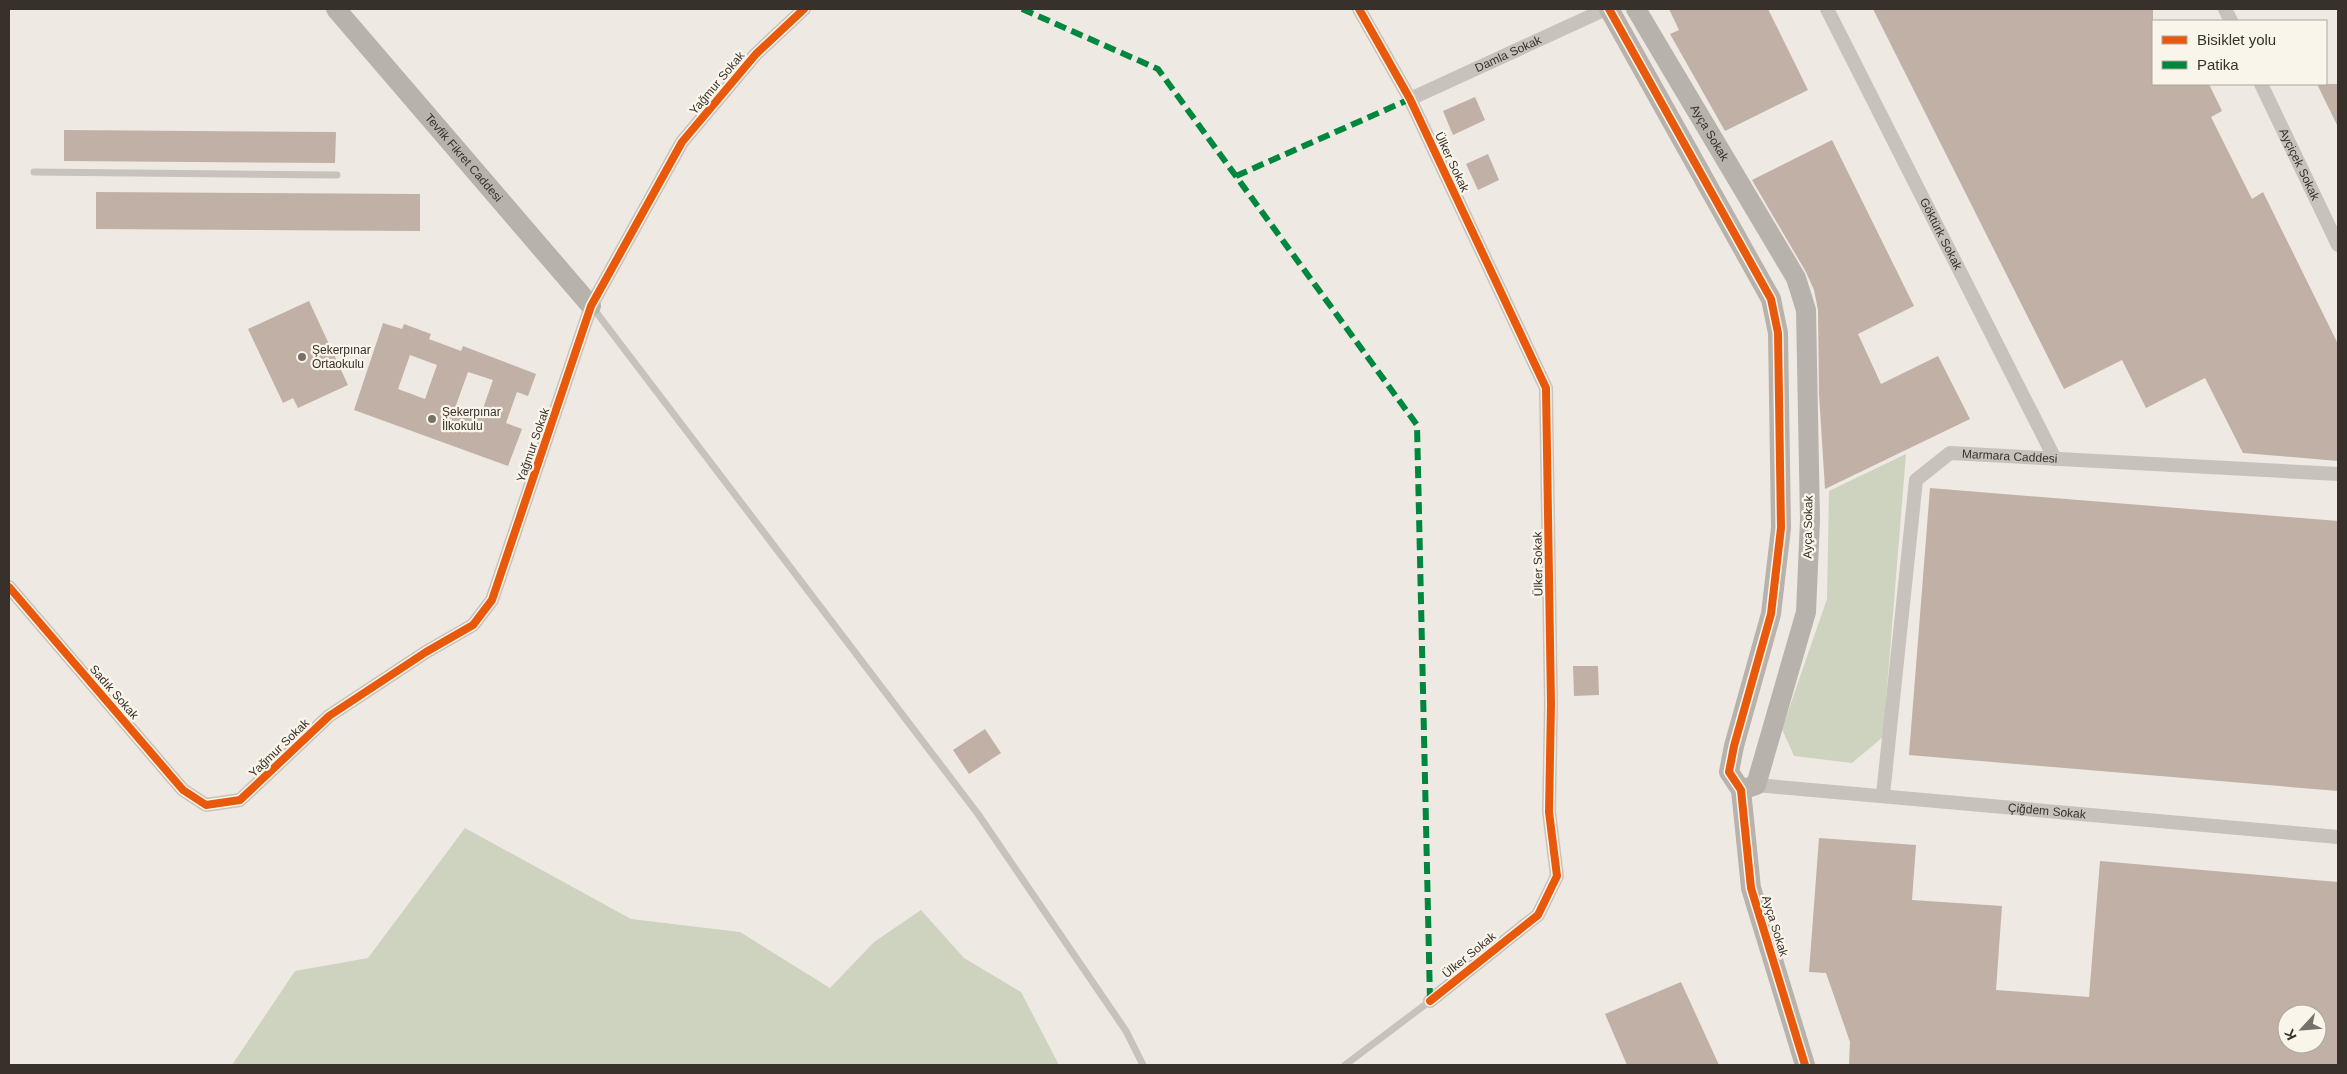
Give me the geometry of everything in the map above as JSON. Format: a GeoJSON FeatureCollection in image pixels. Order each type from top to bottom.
{"type":"FeatureCollection","features":[{"type":"Feature","properties":{"kind":"street","name":"Tevfik Fikret Caddesi"},"geometry":{"type":"LineString","coordinates":[[336,9],[591,306]]}},
{"type":"Feature","properties":{"kind":"street","name":"Yağmur Sokak"},"geometry":{"type":"LineString","coordinates":[[206,806],[240,800],[330,716],[426,652],[473,625],[492,600],[591,306],[682,142],[756,54],[804,9]]}},
{"type":"Feature","properties":{"kind":"street","name":"Ülker Sokak"},"geometry":{"type":"LineString","coordinates":[[1359,9],[1410,99],[1546,388],[1551,704],[1549,812],[1557,876],[1538,915],[1430,1001]]}},
{"type":"Feature","properties":{"kind":"street","name":"Damla Sokak"},"geometry":{"type":"LineString","coordinates":[[1410,99],[1607,9]]}},
{"type":"Feature","properties":{"kind":"street"},"geometry":{"type":"LineString","coordinates":[[1607,9],[1771,299],[1778,333],[1781,528],[1771,614],[1734,746],[1729,772],[1749,787]]}},
{"type":"Feature","properties":{"kind":"street","name":"Ayça Sokak"},"geometry":{"type":"LineString","coordinates":[[1636,9],[1796,278],[1806,310],[1810,520],[1806,612],[1749,787],[1751,888],[1805,1065]]}},
{"type":"Feature","properties":{"kind":"street","name":"Göktürk Sokak"},"geometry":{"type":"LineString","coordinates":[[1827,9],[2055,459]]}},
{"type":"Feature","properties":{"kind":"street","name":"Ayçiçek Sokak"},"geometry":{"type":"LineString","coordinates":[[2261,85],[2338,245]]}},
{"type":"Feature","properties":{"kind":"street","name":"Marmara Caddesi"},"geometry":{"type":"LineString","coordinates":[[1883,795],[1916,480],[1950,453],[2338,474]]}},
{"type":"Feature","properties":{"kind":"street","name":"Sadık Sokak"},"geometry":{"type":"LineString","coordinates":[[9,587],[183,790],[206,806]]}},
{"type":"Feature","properties":{"kind":"street","name":"Çiğdem Sokak"},"geometry":{"type":"LineString","coordinates":[[1749,787],[1883,795],[2338,837]]}},
{"type":"Feature","properties":{"kind":"lane"},"geometry":{"type":"LineString","coordinates":[[34,172],[337,175]]}},
{"type":"Feature","properties":{"kind":"lane"},"geometry":{"type":"LineString","coordinates":[[591,306],[978,814],[1126,1031],[1143,1065]]}},
{"type":"Feature","properties":{"kind":"lane"},"geometry":{"type":"LineString","coordinates":[[1346,1065],[1430,1001]]}},
{"type":"Feature","properties":{"kind":"green space"},"geometry":{"type":"Polygon","coordinates":[[[1906,454],[1883,737],[1852,763],[1794,756],[1782,729],[1827,599],[1829,491],[1906,454]]]}},
{"type":"Feature","properties":{"kind":"green space"},"geometry":{"type":"Polygon","coordinates":[[[465,828],[631,919],[740,932],[830,988],[874,942],[921,910],[964,958],[1021,992],[1059,1065],[232,1065],[295,971],[368,958],[465,828]]]}},
{"type":"Feature","properties":{"kind":"building"},"geometry":{"type":"Polygon","coordinates":[[[1669,9],[1768,9],[1808,90],[1725,131],[1670,34],[1679,30],[1669,9]]]}},
{"type":"Feature","properties":{"kind":"building"},"geometry":{"type":"Polygon","coordinates":[[[1873,9],[2153,9],[2152,85],[2209,85],[2222,111],[2211,117],[2252,199],[2263,192],[2338,344],[2338,461],[2243,453],[2205,378],[2146,408],[2122,360],[2064,389],[1873,9]]]}},
{"type":"Feature","properties":{"kind":"building"},"geometry":{"type":"Polygon","coordinates":[[[2338,84],[2338,127],[2317,85],[2338,84]]]}},
{"type":"Feature","properties":{"kind":"building"},"geometry":{"type":"Polygon","coordinates":[[[1475,97],[1485,120],[1453,135],[1443,111],[1475,97]]]}},
{"type":"Feature","properties":{"kind":"building"},"geometry":{"type":"Polygon","coordinates":[[[64,130],[336,132],[335,163],[64,161],[64,130]]]}},
{"type":"Feature","properties":{"kind":"building"},"geometry":{"type":"Polygon","coordinates":[[[1832,140],[1914,306],[1858,334],[1881,384],[1938,356],[1970,419],[1825,489],[1819,394],[1818,310],[1814,290],[1806,272],[1752,180],[1832,140]]]}},
{"type":"Feature","properties":{"kind":"building"},"geometry":{"type":"Polygon","coordinates":[[[1488,154],[1499,180],[1478,190],[1466,164],[1488,154]]]}},
{"type":"Feature","properties":{"kind":"building"},"geometry":{"type":"Polygon","coordinates":[[[96,192],[420,194],[420,231],[96,229],[96,192]]]}},
{"type":"Feature","properties":{"kind":"building"},"geometry":{"type":"Polygon","coordinates":[[[309,301],[348,385],[298,408],[293,398],[283,403],[248,329],[309,301]]]}},
{"type":"Feature","properties":{"kind":"building"},"geometry":{"type":"Polygon","coordinates":[[[383,323],[402,329],[404,324],[431,334],[429,339],[461,351],[463,346],[536,374],[528,396],[517,392],[506,423],[522,429],[508,466],[354,410],[383,323]],[[410,355],[398,389],[425,399],[437,365],[410,355]],[[468,372],[455,408],[480,417],[493,380],[468,372]]]}},
{"type":"Feature","properties":{"kind":"building"},"geometry":{"type":"Polygon","coordinates":[[[1930,488],[2338,521],[2338,791],[1909,755],[1930,488]]]}},
{"type":"Feature","properties":{"kind":"building"},"geometry":{"type":"Polygon","coordinates":[[[1573,666],[1598,666],[1599,695],[1574,696],[1573,666]]]}},
{"type":"Feature","properties":{"kind":"building"},"geometry":{"type":"Polygon","coordinates":[[[985,729],[1001,753],[969,774],[953,750],[985,729]]]}},
{"type":"Feature","properties":{"kind":"building"},"geometry":{"type":"Polygon","coordinates":[[[1819,838],[1916,845],[1912,900],[2002,906],[1996,990],[2089,997],[2100,861],[2338,882],[2338,1065],[1849,1065],[1850,1042],[1826,973],[1809,972],[1819,838]]]}},
{"type":"Feature","properties":{"kind":"building"},"geometry":{"type":"Polygon","coordinates":[[[1681,982],[1719,1065],[1627,1065],[1605,1014],[1681,982]]]}},
{"type":"Feature","properties":{"kind":"marked path"},"geometry":{"type":"LineString","coordinates":[[1022,9],[1158,69],[1417,425],[1430,1001]]}},
{"type":"Feature","properties":{"kind":"marked path"},"geometry":{"type":"LineString","coordinates":[[1236,176],[1410,99]]}},
{"type":"Feature","properties":{"kind":"cycle path"},"geometry":{"type":"LineString","coordinates":[[9,587],[183,790],[206,805],[240,800],[329,716],[426,652],[473,625],[492,600],[591,306],[682,142],[756,54],[804,9]]}},
{"type":"Feature","properties":{"kind":"cycle path"},"geometry":{"type":"LineString","coordinates":[[1359,9],[1410,99],[1546,388],[1551,704],[1549,812],[1557,876],[1538,915],[1430,1001]]}},
{"type":"Feature","properties":{"kind":"cycle path"},"geometry":{"type":"LineString","coordinates":[[1609,9],[1771,299],[1778,333],[1781,528],[1771,614],[1734,746],[1729,772],[1741,790],[1751,888],[1805,1065]]}},
{"type":"Feature","properties":{"kind":"place","name":"Şekerpınar Ortaokulu"},"geometry":{"type":"Point","coordinates":[302,357]}},
{"type":"Feature","properties":{"kind":"place","name":"Şekerpınar İlkokulu"},"geometry":{"type":"Point","coordinates":[432,419]}}]}
